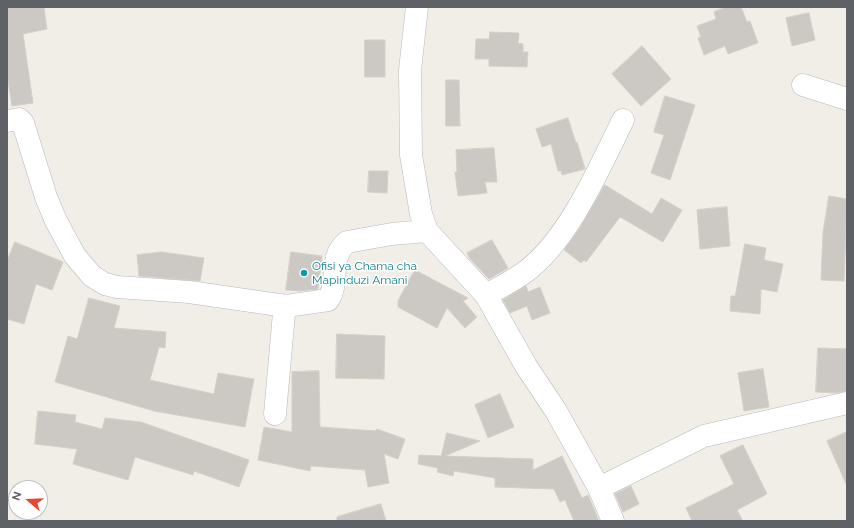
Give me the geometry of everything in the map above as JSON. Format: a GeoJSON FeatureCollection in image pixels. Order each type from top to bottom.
{"type":"FeatureCollection","features":[{"type":"Feature","properties":{"kind":"street"},"geometry":{"type":"LineString","coordinates":[[417,7],[410,70],[410,140],[411,155],[421,214],[427,231],[486,295],[526,366],[556,411],[599,488],[613,521]]}},
{"type":"Feature","properties":{"kind":"street"},"geometry":{"type":"LineString","coordinates":[[803,85],[847,99]]}},
{"type":"Feature","properties":{"kind":"street"},"geometry":{"type":"LineString","coordinates":[[7,121],[19,119],[23,123],[43,190],[56,221],[75,256],[92,276],[105,284],[118,287],[189,292],[286,306],[328,300],[332,294],[335,262],[339,251],[346,242],[392,234],[427,231]]}},
{"type":"Feature","properties":{"kind":"street"},"geometry":{"type":"LineString","coordinates":[[486,295],[526,272],[550,248],[578,209],[623,120]]}},
{"type":"Feature","properties":{"kind":"street"},"geometry":{"type":"LineString","coordinates":[[276,414],[284,313],[286,306]]}},
{"type":"Feature","properties":{"kind":"street"},"geometry":{"type":"LineString","coordinates":[[599,488],[704,436],[847,403]]}},
{"type":"Feature","properties":{"kind":"building"},"geometry":{"type":"Polygon","coordinates":[[[7,7],[44,7],[47,29],[23,34],[33,103],[12,106],[7,74],[7,7]]]}},
{"type":"Feature","properties":{"kind":"building"},"geometry":{"type":"Polygon","coordinates":[[[726,7],[741,7],[747,22],[750,21],[758,43],[728,54],[725,46],[704,55],[698,38],[701,37],[697,26],[716,19],[714,12],[726,7]]]}},
{"type":"Feature","properties":{"kind":"building"},"geometry":{"type":"Polygon","coordinates":[[[809,13],[815,40],[792,46],[786,18],[809,13]]]}},
{"type":"Feature","properties":{"kind":"building"},"geometry":{"type":"Polygon","coordinates":[[[490,32],[519,33],[518,43],[523,44],[523,52],[528,52],[527,67],[489,66],[489,59],[475,59],[476,39],[489,39],[490,32]]]}},
{"type":"Feature","properties":{"kind":"building"},"geometry":{"type":"Polygon","coordinates":[[[365,40],[385,40],[385,77],[365,77],[365,40]]]}},
{"type":"Feature","properties":{"kind":"building"},"geometry":{"type":"Polygon","coordinates":[[[642,46],[671,79],[641,106],[612,74],[642,46]]]}},
{"type":"Feature","properties":{"kind":"building"},"geometry":{"type":"Polygon","coordinates":[[[446,80],[459,80],[460,126],[446,126],[446,80]]]}},
{"type":"Feature","properties":{"kind":"building"},"geometry":{"type":"Polygon","coordinates":[[[665,96],[695,105],[670,180],[651,173],[664,135],[654,132],[665,96]]]}},
{"type":"Feature","properties":{"kind":"building"},"geometry":{"type":"Polygon","coordinates":[[[568,118],[585,169],[562,175],[561,171],[558,171],[551,144],[542,147],[536,129],[568,118]]]}},
{"type":"Feature","properties":{"kind":"building"},"geometry":{"type":"Polygon","coordinates":[[[494,148],[497,182],[485,182],[487,193],[458,196],[455,172],[457,172],[456,150],[494,148]]]}},
{"type":"Feature","properties":{"kind":"building"},"geometry":{"type":"Polygon","coordinates":[[[369,171],[388,171],[387,193],[368,192],[369,171]]]}},
{"type":"Feature","properties":{"kind":"building"},"geometry":{"type":"Polygon","coordinates":[[[605,185],[652,214],[661,198],[682,210],[663,242],[620,217],[586,262],[584,260],[581,263],[564,250],[579,229],[605,185]]]}},
{"type":"Feature","properties":{"kind":"building"},"geometry":{"type":"Polygon","coordinates":[[[829,196],[847,199],[844,281],[821,280],[823,233],[829,196]]]}},
{"type":"Feature","properties":{"kind":"building"},"geometry":{"type":"Polygon","coordinates":[[[727,207],[730,246],[700,249],[697,210],[727,207]]]}},
{"type":"Feature","properties":{"kind":"building"},"geometry":{"type":"Polygon","coordinates":[[[492,240],[508,268],[489,279],[470,259],[467,253],[492,240]]]}},
{"type":"Feature","properties":{"kind":"building"},"geometry":{"type":"Polygon","coordinates":[[[15,242],[63,262],[52,290],[36,284],[24,324],[7,319],[7,261],[15,242]]]}},
{"type":"Feature","properties":{"kind":"building"},"geometry":{"type":"Polygon","coordinates":[[[745,244],[766,248],[764,260],[783,264],[777,292],[761,289],[760,314],[730,311],[731,296],[735,296],[745,244]]]}},
{"type":"Feature","properties":{"kind":"building"},"geometry":{"type":"Polygon","coordinates":[[[162,252],[204,258],[200,281],[139,276],[137,255],[162,252]]]}},
{"type":"Feature","properties":{"kind":"building","name":"Ofisi ya Chama cha Mapinduzi Amani"},"geometry":{"type":"Polygon","coordinates":[[[291,252],[322,256],[318,289],[300,291],[286,290],[291,252]]]}},
{"type":"Feature","properties":{"kind":"building"},"geometry":{"type":"Polygon","coordinates":[[[415,270],[468,298],[463,301],[477,317],[465,328],[447,308],[437,328],[398,307],[398,301],[415,270]]]}},
{"type":"Feature","properties":{"kind":"building"},"geometry":{"type":"Polygon","coordinates":[[[526,286],[528,292],[540,287],[550,313],[532,320],[527,306],[510,313],[503,300],[526,286]]]}},
{"type":"Feature","properties":{"kind":"building"},"geometry":{"type":"Polygon","coordinates":[[[89,298],[120,306],[114,328],[166,332],[165,348],[159,347],[150,380],[214,394],[218,373],[254,379],[245,427],[154,411],[55,382],[68,336],[77,339],[89,298]]]}},
{"type":"Feature","properties":{"kind":"building"},"geometry":{"type":"Polygon","coordinates":[[[337,334],[385,336],[384,379],[336,378],[337,334]]]}},
{"type":"Feature","properties":{"kind":"building"},"geometry":{"type":"Polygon","coordinates":[[[818,348],[847,349],[847,391],[835,393],[816,392],[818,348]]]}},
{"type":"Feature","properties":{"kind":"building"},"geometry":{"type":"Polygon","coordinates":[[[763,369],[769,407],[744,411],[738,373],[763,369]]]}},
{"type":"Feature","properties":{"kind":"building"},"geometry":{"type":"Polygon","coordinates":[[[319,371],[320,427],[376,431],[377,429],[405,439],[398,459],[384,454],[389,483],[368,487],[365,470],[311,466],[310,471],[258,460],[264,427],[292,432],[292,372],[319,371]]]}},
{"type":"Feature","properties":{"kind":"building"},"geometry":{"type":"Polygon","coordinates":[[[500,394],[514,427],[488,438],[475,405],[500,394]]]}},
{"type":"Feature","properties":{"kind":"building"},"geometry":{"type":"Polygon","coordinates":[[[38,411],[76,415],[75,422],[102,429],[105,418],[141,422],[249,460],[239,487],[194,471],[193,475],[135,457],[128,480],[73,464],[77,449],[35,444],[38,411]]]}},
{"type":"Feature","properties":{"kind":"building"},"geometry":{"type":"Polygon","coordinates":[[[847,432],[847,486],[827,441],[847,432]]]}},
{"type":"Feature","properties":{"kind":"building"},"geometry":{"type":"Polygon","coordinates":[[[447,433],[480,441],[445,456],[533,459],[533,470],[562,456],[582,498],[588,495],[599,521],[574,521],[565,500],[560,502],[554,489],[495,487],[495,478],[454,471],[453,476],[437,472],[438,468],[418,464],[419,455],[441,456],[447,433]]]}},
{"type":"Feature","properties":{"kind":"building"},"geometry":{"type":"Polygon","coordinates":[[[743,445],[767,494],[737,510],[743,521],[692,521],[686,508],[734,484],[720,456],[743,445]]]}},
{"type":"Feature","properties":{"kind":"building"},"geometry":{"type":"Polygon","coordinates":[[[631,486],[639,504],[623,512],[615,494],[631,486]]]}},
{"type":"Feature","properties":{"kind":"building"},"geometry":{"type":"Polygon","coordinates":[[[381,504],[386,521],[337,521],[337,517],[381,504]]]}},
{"type":"Feature","properties":{"kind":"place","name":"Ofisi ya Chama cha Mapinduzi Amani"},"geometry":{"type":"Point","coordinates":[304,273]}}]}
